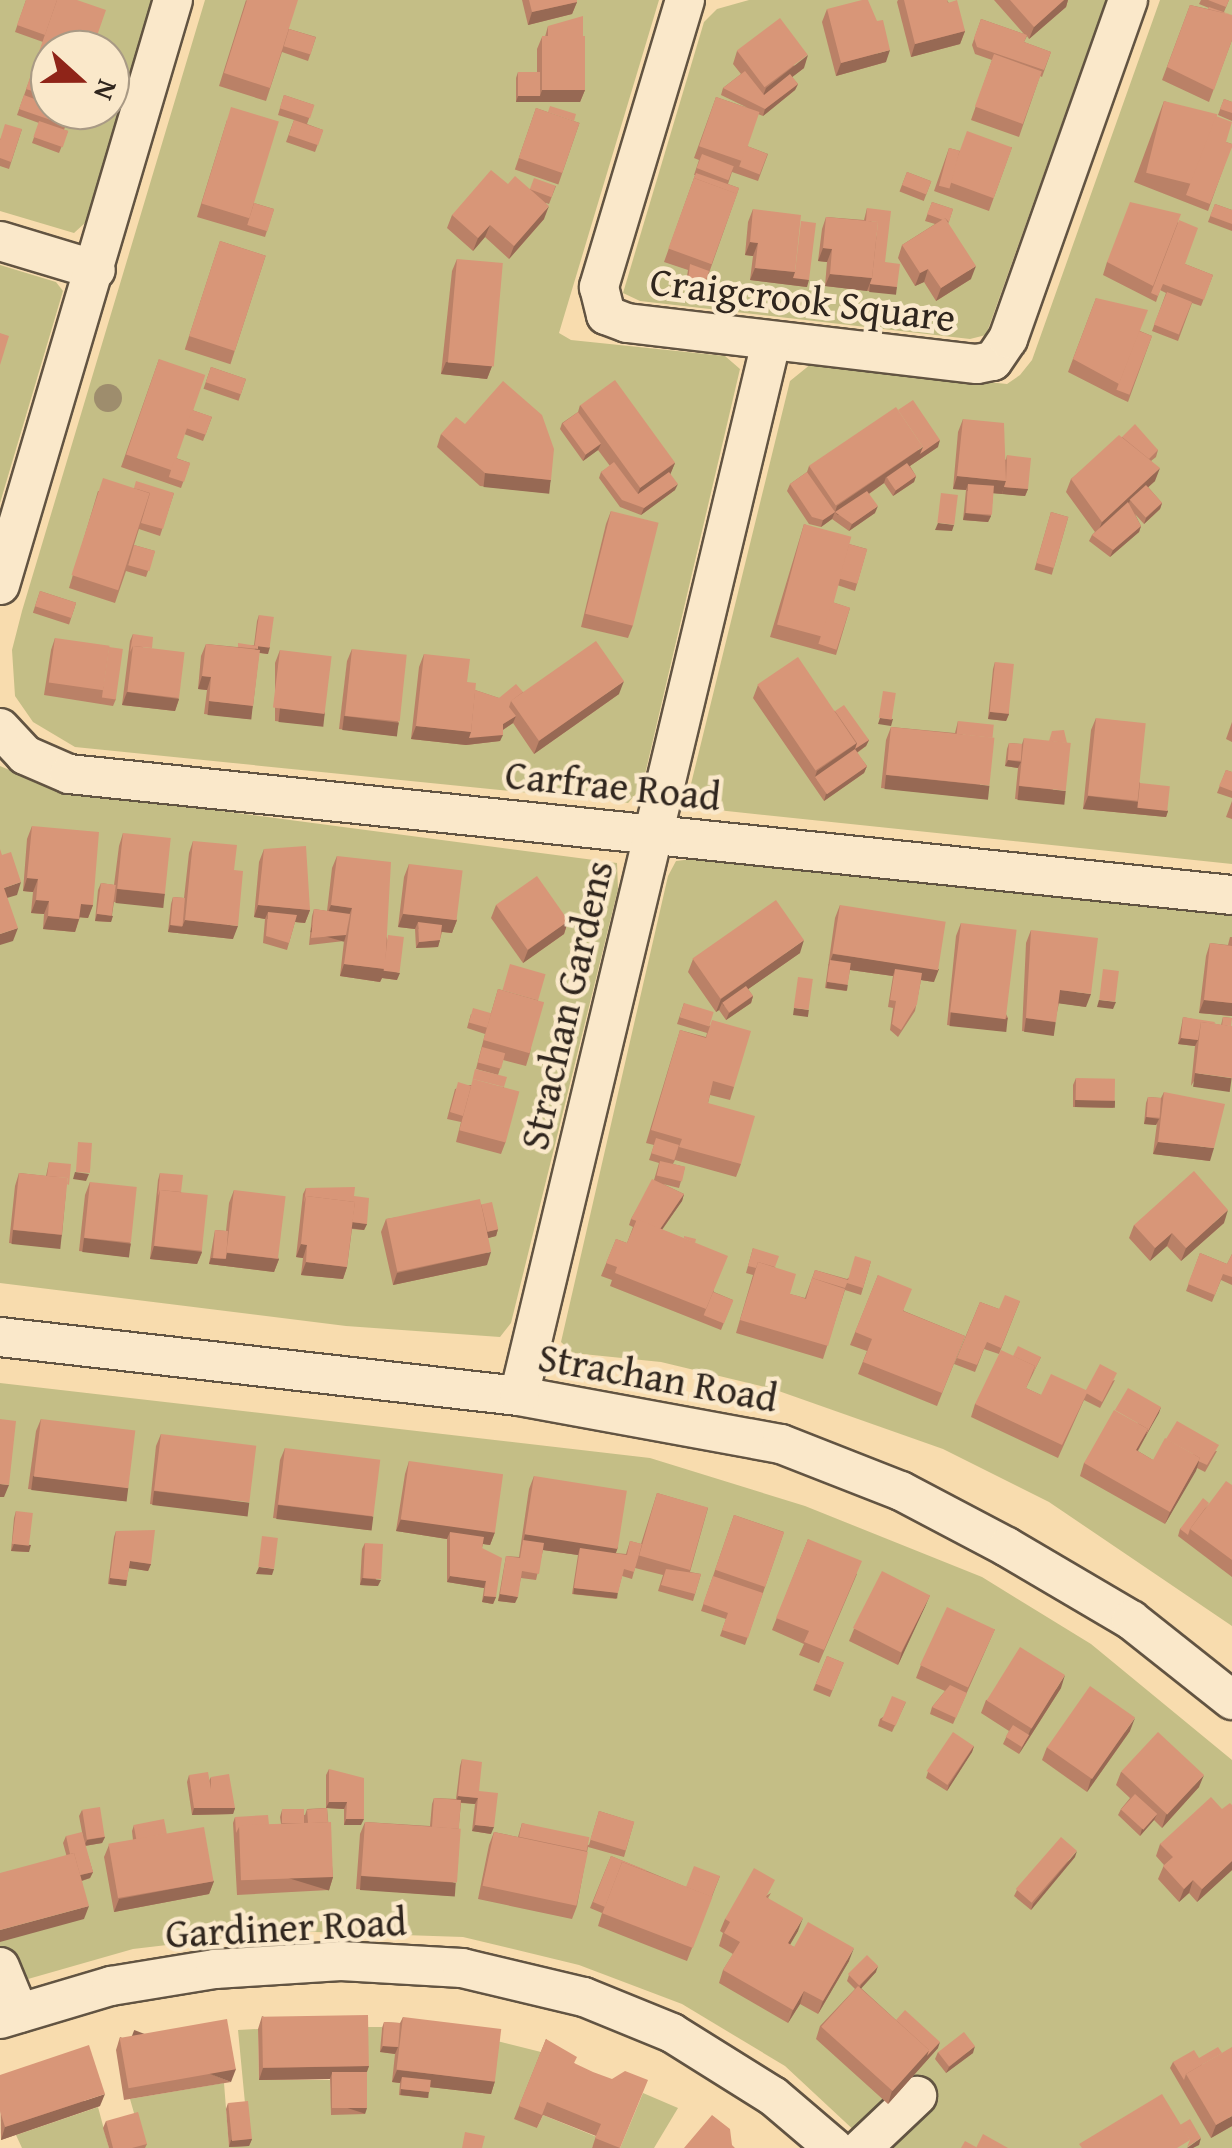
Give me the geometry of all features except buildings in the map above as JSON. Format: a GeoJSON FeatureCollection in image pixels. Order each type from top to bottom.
{"type":"FeatureCollection","features":[{"type":"Feature","properties":{"kind":"street"},"geometry":{"type":"LineString","coordinates":[[0,586],[174,0]]}},
{"type":"Feature","properties":{"kind":"street","name":"Craigcrook Square"},"geometry":{"type":"LineString","coordinates":[[685,0],[599,287],[601,306],[619,322],[977,364],[998,356],[1128,0]]}},
{"type":"Feature","properties":{"kind":"street"},"geometry":{"type":"LineString","coordinates":[[0,242],[96,270]]}},
{"type":"Feature","properties":{"kind":"street","name":"Strachan Gardens"},"geometry":{"type":"LineString","coordinates":[[519,1396],[771,342]]}},
{"type":"Feature","properties":{"kind":"street","name":"Carfrae Road"},"geometry":{"type":"LineString","coordinates":[[0,728],[25,755],[70,774],[1232,896]]}},
{"type":"Feature","properties":{"kind":"street","name":"Strachan Road"},"geometry":{"type":"LineString","coordinates":[[0,1338],[519,1396],[715,1428],[842,1466],[954,1518],[1131,1620],[1232,1700]]}},
{"type":"Feature","properties":{"kind":"street","name":"Gardiner Road"},"geometry":{"type":"LineString","coordinates":[[9,2016],[154,1978],[275,1964],[402,1962],[503,1975],[584,1996],[672,2033],[773,2096],[834,2148]]}},
{"type":"Feature","properties":{"kind":"street"},"geometry":{"type":"LineString","coordinates":[[0,1967],[9,2016]]}},
{"type":"Feature","properties":{"kind":"street"},"geometry":{"type":"LineString","coordinates":[[862,2148],[918,2096]]}},
{"type":"Feature","properties":{"kind":"shaded area"},"geometry":{"type":"Polygon","coordinates":[[[0,0],[154,0],[130,78],[130,30],[30,30],[30,130],[114,130],[86,222],[74,233],[0,211],[0,0]]]}},
{"type":"Feature","properties":{"kind":"shaded area"},"geometry":{"type":"Polygon","coordinates":[[[205,0],[659,0],[559,333],[571,340],[725,356],[740,369],[642,787],[628,803],[75,747],[33,722],[15,696],[12,650],[22,611],[205,0]]]}},
{"type":"Feature","properties":{"kind":"shaded area"},"geometry":{"type":"Polygon","coordinates":[[[749,0],[1106,0],[986,335],[970,339],[640,301],[623,293],[704,22],[717,9],[749,0]]]}},
{"type":"Feature","properties":{"kind":"shaded area"},"geometry":{"type":"Polygon","coordinates":[[[1160,0],[1232,0],[1232,864],[708,809],[698,803],[691,784],[790,381],[811,364],[1007,384],[1020,375],[1032,360],[1160,0]]]}},
{"type":"Feature","properties":{"kind":"shaded area"},"geometry":{"type":"Polygon","coordinates":[[[0,265],[56,282],[63,291],[0,503],[0,265]]]}},
{"type":"Feature","properties":{"kind":"shaded area"},"geometry":{"type":"Polygon","coordinates":[[[0,766],[54,789],[617,863],[618,889],[511,1323],[500,1337],[346,1326],[0,1283],[0,766]]]}},
{"type":"Feature","properties":{"kind":"shaded area"},"geometry":{"type":"Polygon","coordinates":[[[692,859],[1232,915],[1232,1626],[1049,1502],[943,1449],[773,1389],[661,1362],[573,1353],[561,1342],[668,876],[676,861],[692,859]]]}},
{"type":"Feature","properties":{"kind":"shaded area"},"geometry":{"type":"Polygon","coordinates":[[[0,1383],[650,1458],[805,1506],[982,1577],[1091,1644],[1232,1760],[1232,2148],[873,2148],[785,2066],[682,2004],[579,1965],[463,1937],[285,1931],[133,1949],[0,1987],[0,1383]]]}},
{"type":"Feature","properties":{"kind":"shaded area"},"geometry":{"type":"Polygon","coordinates":[[[363,2027],[382,2027],[381,2052],[395,2054],[429,2087],[497,2041],[541,2052],[537,2128],[543,2115],[597,2137],[592,2148],[144,2148],[130,2099],[224,2083],[229,2146],[249,2145],[238,2030],[258,2029],[259,2080],[330,2080],[332,2115],[363,2027]]]}},
{"type":"Feature","properties":{"kind":"shaded area"},"geometry":{"type":"Polygon","coordinates":[[[643,2093],[678,2108],[654,2148],[620,2148],[643,2093]]]}},
{"type":"Feature","properties":{"kind":"shaded area"},"geometry":{"type":"Polygon","coordinates":[[[98,2107],[109,2148],[22,2148],[16,2135],[98,2107]]]}}]}
